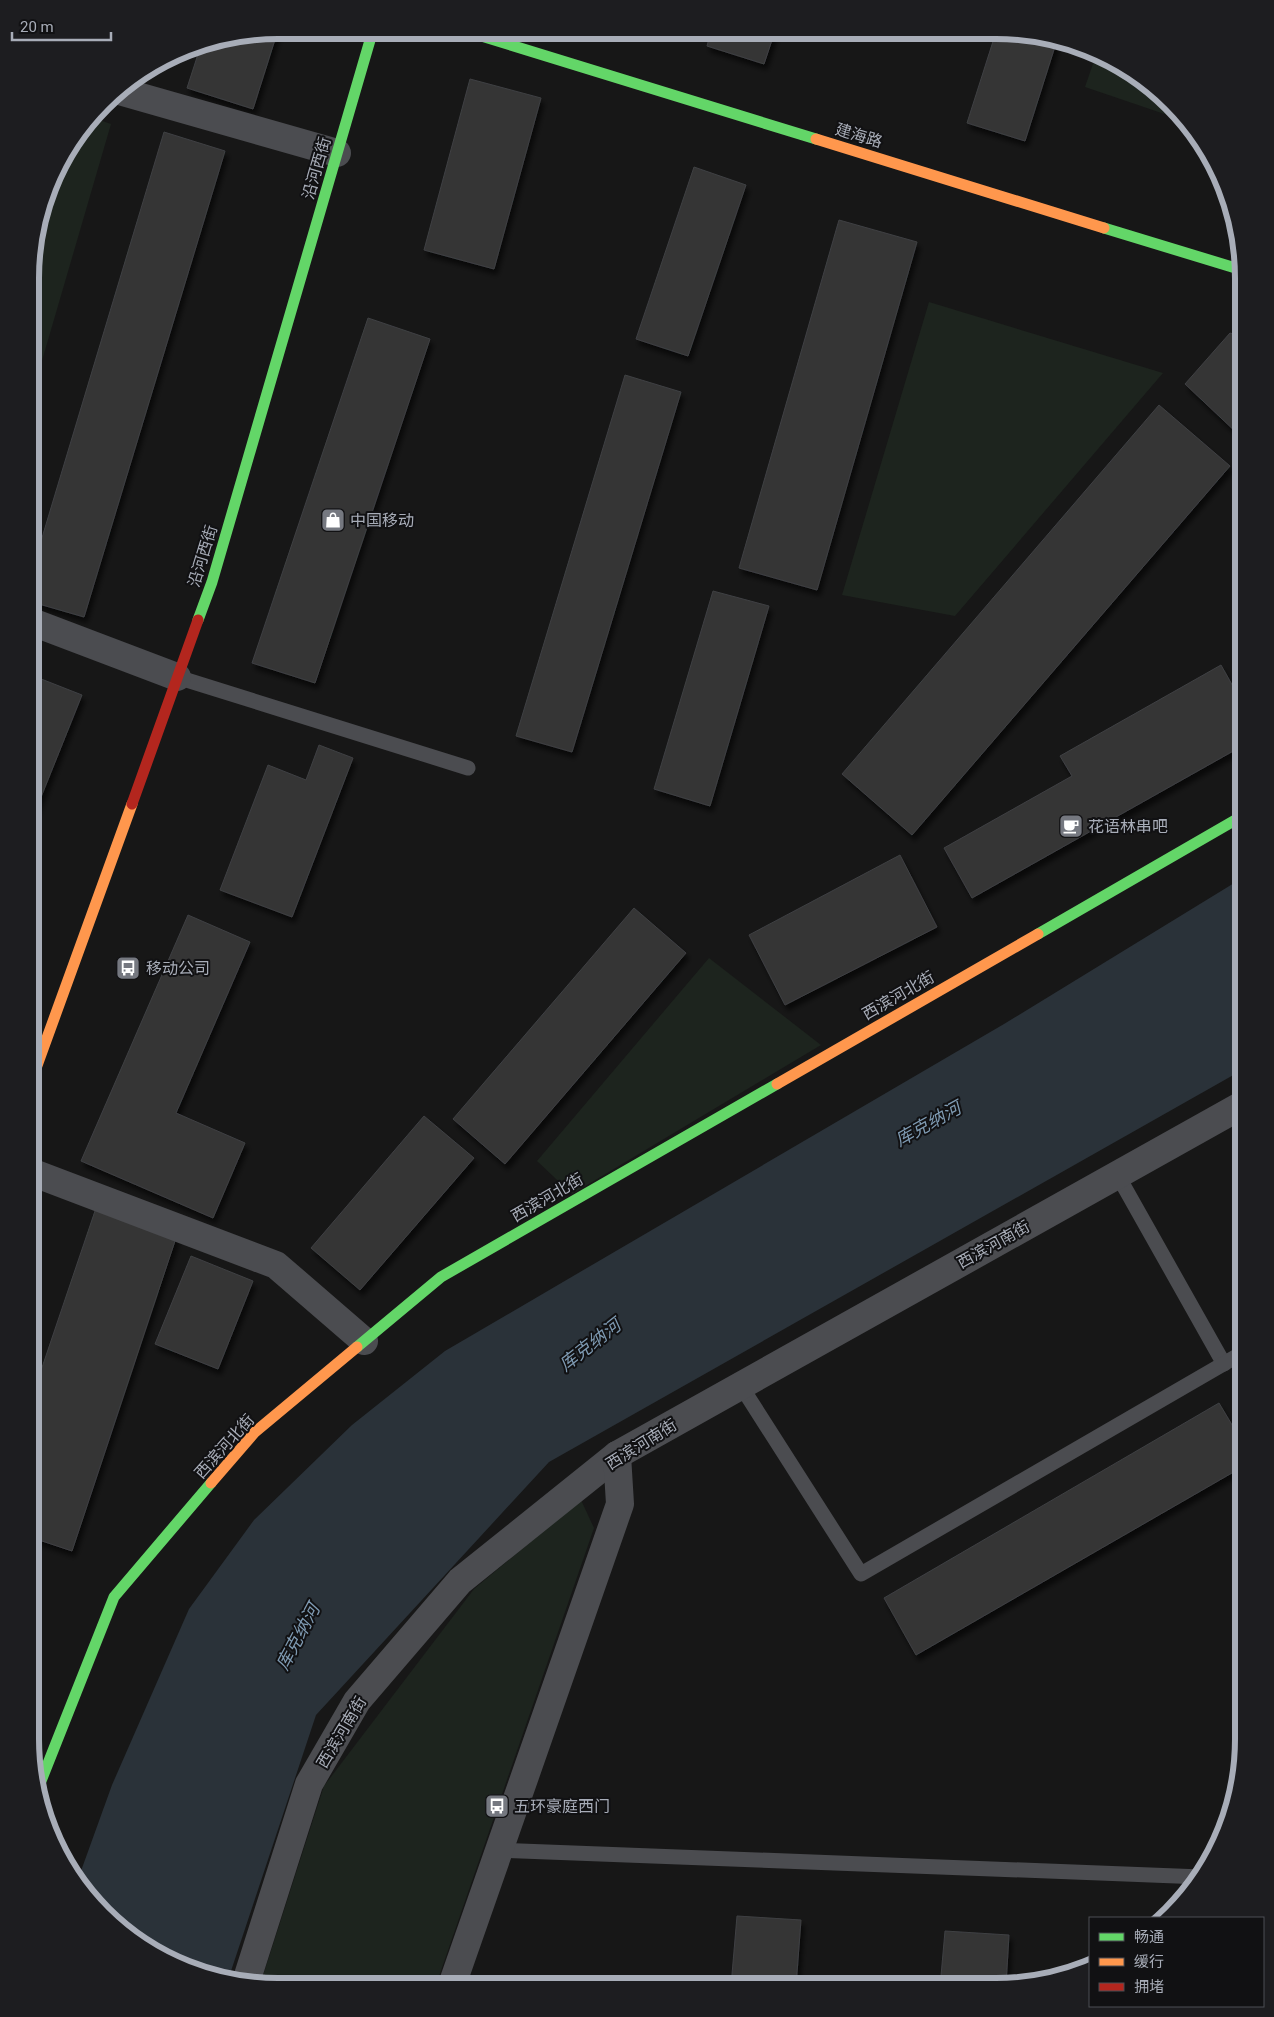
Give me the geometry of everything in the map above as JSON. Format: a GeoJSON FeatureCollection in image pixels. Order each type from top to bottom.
{"type":"FeatureCollection","features":[{"type":"Feature","properties":{"kind":"street","name":"沿河西街"},"geometry":{"type":"LineString","coordinates":[[39,1060],[212,582],[370,39]]}},
{"type":"Feature","properties":{"kind":"street","name":"建海路"},"geometry":{"type":"LineString","coordinates":[[494,39],[1235,268]]}},
{"type":"Feature","properties":{"kind":"street"},"geometry":{"type":"LineString","coordinates":[[126,93],[337,153]]}},
{"type":"Feature","properties":{"kind":"street"},"geometry":{"type":"LineString","coordinates":[[39,625],[177,677]]}},
{"type":"Feature","properties":{"kind":"street","name":"西滨河北街"},"geometry":{"type":"LineString","coordinates":[[42,1778],[114,1597],[255,1432],[441,1277],[1235,820]]}},
{"type":"Feature","properties":{"kind":"street","name":"西滨河南街"},"geometry":{"type":"LineString","coordinates":[[247,1976],[309,1784],[358,1701],[460,1581],[617,1455],[1235,1109]]}},
{"type":"Feature","properties":{"kind":"street"},"geometry":{"type":"LineString","coordinates":[[39,1175],[276,1264],[364,1341]]}},
{"type":"Feature","properties":{"kind":"street"},"geometry":{"type":"LineString","coordinates":[[455,1978],[620,1504],[617,1455]]}},
{"type":"Feature","properties":{"kind":"lane"},"geometry":{"type":"LineString","coordinates":[[177,677],[468,768]]}},
{"type":"Feature","properties":{"kind":"lane"},"geometry":{"type":"LineString","coordinates":[[1118,1174],[1224,1364]]}},
{"type":"Feature","properties":{"kind":"lane"},"geometry":{"type":"LineString","coordinates":[[741,1386],[861,1574],[1235,1357]]}},
{"type":"Feature","properties":{"kind":"lane"},"geometry":{"type":"LineString","coordinates":[[498,1850],[1192,1877]]}},
{"type":"Feature","properties":{"kind":"shaded area"},"geometry":{"type":"Polygon","coordinates":[[[1094,60],[1142,88],[1173,117],[1085,87],[1094,60]]]}},
{"type":"Feature","properties":{"kind":"shaded area"},"geometry":{"type":"Polygon","coordinates":[[[98,120],[111,124],[39,371],[39,262],[43,231],[51,201],[63,172],[88,132],[98,120]]]}},
{"type":"Feature","properties":{"kind":"shaded area"},"geometry":{"type":"Polygon","coordinates":[[[929,302],[1163,373],[955,616],[842,595],[929,302]]]}},
{"type":"Feature","properties":{"kind":"shaded area"},"geometry":{"type":"Polygon","coordinates":[[[709,958],[821,1045],[572,1194],[537,1161],[709,958]]]}},
{"type":"Feature","properties":{"kind":"shaded area"},"geometry":{"type":"Polygon","coordinates":[[[581,1500],[594,1528],[438,1978],[262,1978],[324,1786],[474,1589],[581,1500]]]}},
{"type":"Feature","properties":{"kind":"water","name":"库克纳河"},"geometry":{"type":"Polygon","coordinates":[[[1235,883],[1235,1074],[549,1462],[316,1715],[230,1974],[201,1966],[158,1946],[132,1929],[98,1897],[80,1874],[112,1785],[189,1609],[254,1520],[352,1425],[445,1351],[1004,1024],[1235,883]]]}},
{"type":"Feature","properties":{"kind":"building"},"geometry":{"type":"Polygon","coordinates":[[[275,39],[253,109],[187,88],[199,52],[231,43],[275,39]]]}},
{"type":"Feature","properties":{"kind":"building"},"geometry":{"type":"Polygon","coordinates":[[[709,39],[772,39],[764,64],[707,46],[709,39]]]}},
{"type":"Feature","properties":{"kind":"building"},"geometry":{"type":"Polygon","coordinates":[[[994,39],[1012,39],[1055,46],[1025,141],[967,123],[994,39]]]}},
{"type":"Feature","properties":{"kind":"building"},"geometry":{"type":"Polygon","coordinates":[[[470,79],[541,98],[494,269],[424,250],[470,79]]]}},
{"type":"Feature","properties":{"kind":"building"},"geometry":{"type":"Polygon","coordinates":[[[164,132],[225,151],[84,617],[39,604],[39,548],[164,132]]]}},
{"type":"Feature","properties":{"kind":"building"},"geometry":{"type":"Polygon","coordinates":[[[694,167],[746,185],[688,356],[636,339],[694,167]]]}},
{"type":"Feature","properties":{"kind":"building"},"geometry":{"type":"Polygon","coordinates":[[[839,220],[917,242],[817,590],[739,568],[839,220]]]}},
{"type":"Feature","properties":{"kind":"building"},"geometry":{"type":"Polygon","coordinates":[[[368,318],[430,339],[315,683],[252,663],[368,318]]]}},
{"type":"Feature","properties":{"kind":"building"},"geometry":{"type":"Polygon","coordinates":[[[1230,333],[1235,334],[1235,431],[1185,384],[1230,333]]]}},
{"type":"Feature","properties":{"kind":"building"},"geometry":{"type":"Polygon","coordinates":[[[625,375],[681,392],[572,752],[516,736],[625,375]]]}},
{"type":"Feature","properties":{"kind":"building"},"geometry":{"type":"Polygon","coordinates":[[[1159,405],[1230,466],[912,835],[842,774],[1159,405]]]}},
{"type":"Feature","properties":{"kind":"building"},"geometry":{"type":"Polygon","coordinates":[[[713,591],[769,606],[710,806],[654,789],[713,591]]]}},
{"type":"Feature","properties":{"kind":"building"},"geometry":{"type":"Polygon","coordinates":[[[1221,665],[1235,690],[1235,750],[972,898],[944,848],[1072,776],[1060,756],[1221,665]]]}},
{"type":"Feature","properties":{"kind":"building"},"geometry":{"type":"Polygon","coordinates":[[[39,678],[82,695],[39,802],[39,678]]]}},
{"type":"Feature","properties":{"kind":"building"},"geometry":{"type":"Polygon","coordinates":[[[319,745],[353,758],[292,917],[220,890],[268,765],[306,780],[319,745]]]}},
{"type":"Feature","properties":{"kind":"building"},"geometry":{"type":"Polygon","coordinates":[[[900,855],[937,927],[785,1005],[749,935],[900,855]]]}},
{"type":"Feature","properties":{"kind":"building"},"geometry":{"type":"Polygon","coordinates":[[[634,908],[686,953],[505,1164],[453,1119],[634,908]]]}},
{"type":"Feature","properties":{"kind":"building"},"geometry":{"type":"Polygon","coordinates":[[[188,915],[250,942],[176,1113],[245,1143],[213,1218],[81,1161],[188,915]]]}},
{"type":"Feature","properties":{"kind":"building"},"geometry":{"type":"Polygon","coordinates":[[[424,1116],[474,1158],[360,1290],[311,1248],[424,1116]]]}},
{"type":"Feature","properties":{"kind":"building"},"geometry":{"type":"Polygon","coordinates":[[[96,1208],[177,1235],[72,1551],[39,1540],[39,1376],[96,1208]]]}},
{"type":"Feature","properties":{"kind":"building"},"geometry":{"type":"Polygon","coordinates":[[[191,1256],[253,1281],[218,1369],[155,1344],[191,1256]]]}},
{"type":"Feature","properties":{"kind":"building"},"geometry":{"type":"Polygon","coordinates":[[[1219,1403],[1235,1430],[1235,1471],[916,1655],[884,1598],[1219,1403]]]}},
{"type":"Feature","properties":{"kind":"building"},"geometry":{"type":"Polygon","coordinates":[[[737,1916],[801,1920],[797,1978],[732,1978],[737,1916]]]}},
{"type":"Feature","properties":{"kind":"building"},"geometry":{"type":"Polygon","coordinates":[[[945,1931],[1009,1935],[1006,1978],[941,1978],[945,1931]]]}},
{"type":"Feature","properties":{"kind":"traffic: fast"},"geometry":{"type":"LineString","coordinates":[[198,620],[212,582],[370,39]]}},
{"type":"Feature","properties":{"kind":"traffic: fast"},"geometry":{"type":"LineString","coordinates":[[491,39],[816,139]]}},
{"type":"Feature","properties":{"kind":"traffic: fast"},"geometry":{"type":"LineString","coordinates":[[1104,228],[1235,268]]}},
{"type":"Feature","properties":{"kind":"traffic: fast"},"geometry":{"type":"LineString","coordinates":[[1038,934],[1235,820]]}},
{"type":"Feature","properties":{"kind":"traffic: fast"},"geometry":{"type":"LineString","coordinates":[[357,1347],[441,1277],[777,1084]]}},
{"type":"Feature","properties":{"kind":"traffic: fast"},"geometry":{"type":"LineString","coordinates":[[42,1778],[114,1597],[211,1483]]}},
{"type":"Feature","properties":{"kind":"traffic: slow"},"geometry":{"type":"LineString","coordinates":[[816,139],[1104,228]]}},
{"type":"Feature","properties":{"kind":"traffic: slow"},"geometry":{"type":"LineString","coordinates":[[39,1060],[132,804]]}},
{"type":"Feature","properties":{"kind":"traffic: slow"},"geometry":{"type":"LineString","coordinates":[[777,1084],[1038,934]]}},
{"type":"Feature","properties":{"kind":"traffic: slow"},"geometry":{"type":"LineString","coordinates":[[211,1483],[255,1432],[357,1347]]}},
{"type":"Feature","properties":{"kind":"traffic: jam"},"geometry":{"type":"LineString","coordinates":[[132,804],[198,620]]}},
{"type":"Feature","properties":{"kind":"place","name":"中国移动"},"geometry":{"type":"Point","coordinates":[333,520]}},
{"type":"Feature","properties":{"kind":"place","name":"花语林串吧"},"geometry":{"type":"Point","coordinates":[1071,826]}},
{"type":"Feature","properties":{"kind":"place","name":"移动公司"},"geometry":{"type":"Point","coordinates":[128,968]}},
{"type":"Feature","properties":{"kind":"place","name":"五环豪庭西门"},"geometry":{"type":"Point","coordinates":[497,1806]}}]}
